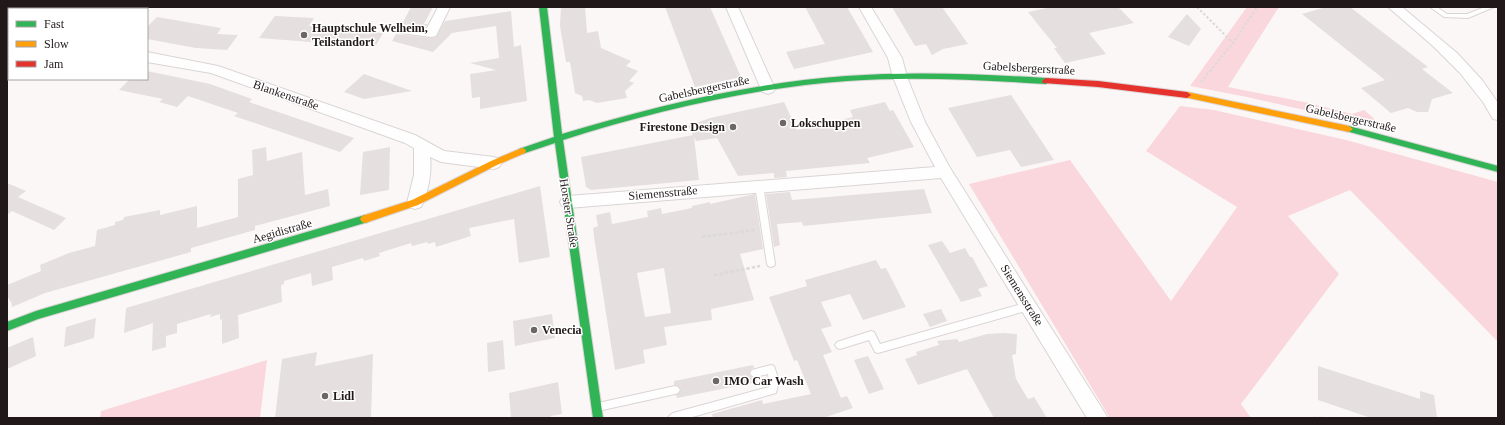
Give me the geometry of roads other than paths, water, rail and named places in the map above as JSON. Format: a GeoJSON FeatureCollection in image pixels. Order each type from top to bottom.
{"type":"FeatureCollection","features":[{"type":"Feature","properties":{"kind":"street"},"geometry":{"type":"LineString","coordinates":[[401,29],[431,33],[444,7]]}},
{"type":"Feature","properties":{"kind":"street","name":"Horster Straße"},"geometry":{"type":"LineString","coordinates":[[543,7],[547,56],[557,137],[568,202],[598,418]]}},
{"type":"Feature","properties":{"kind":"street"},"geometry":{"type":"LineString","coordinates":[[732,7],[768,89]]}},
{"type":"Feature","properties":{"kind":"street","name":"Siemensstraße"},"geometry":{"type":"LineString","coordinates":[[864,7],[895,58],[900,77],[918,122],[944,172],[1098,418]]}},
{"type":"Feature","properties":{"kind":"street"},"geometry":{"type":"LineString","coordinates":[[1394,7],[1438,42],[1464,67],[1498,115]]}},
{"type":"Feature","properties":{"kind":"street","name":"Blankenstraße"},"geometry":{"type":"LineString","coordinates":[[148,57],[213,69],[410,138],[421,146],[441,156],[494,163]]}},
{"type":"Feature","properties":{"kind":"street","name":"Gabelsbergerstraße"},"geometry":{"type":"LineString","coordinates":[[557,137],[700,100],[819,82],[900,77],[1005,78],[1098,84],[1191,94],[1361,132],[1498,169]]}},
{"type":"Feature","properties":{"kind":"street","name":"Aegidistraße"},"geometry":{"type":"LineString","coordinates":[[7,327],[36,315],[396,210],[415,203],[494,163],[557,137]]}},
{"type":"Feature","properties":{"kind":"street"},"geometry":{"type":"LineString","coordinates":[[415,203],[422,179],[425,161],[421,146]]}},
{"type":"Feature","properties":{"kind":"street","name":"Siemensstraße"},"geometry":{"type":"LineString","coordinates":[[568,202],[759,185],[944,172]]}},
{"type":"Feature","properties":{"kind":"lane"},"geometry":{"type":"LineString","coordinates":[[1433,7],[1446,16],[1468,16],[1491,7]]}},
{"type":"Feature","properties":{"kind":"lane"},"geometry":{"type":"LineString","coordinates":[[759,185],[771,264]]}},
{"type":"Feature","properties":{"kind":"lane"},"geometry":{"type":"LineString","coordinates":[[840,345],[871,335],[878,349],[1029,306]]}},
{"type":"Feature","properties":{"kind":"lane"},"geometry":{"type":"LineString","coordinates":[[673,418],[773,390],[774,381],[771,369],[755,373]]}},
{"type":"Feature","properties":{"kind":"lane"},"geometry":{"type":"LineString","coordinates":[[596,407],[675,390]]}},
{"type":"Feature","properties":{"kind":"place","name":"Hauptschule Welheim, Teilstandort"},"geometry":{"type":"Point","coordinates":[304,35]}},
{"type":"Feature","properties":{"kind":"place","name":"Lokschuppen"},"geometry":{"type":"Point","coordinates":[783,123]}},
{"type":"Feature","properties":{"kind":"place","name":"Firestone Design"},"geometry":{"type":"Point","coordinates":[733,127]}},
{"type":"Feature","properties":{"kind":"place","name":"Venecia"},"geometry":{"type":"Point","coordinates":[534,330]}},
{"type":"Feature","properties":{"kind":"place","name":"IMO Car Wash"},"geometry":{"type":"Point","coordinates":[716,381]}},
{"type":"Feature","properties":{"kind":"place","name":"Lidl"},"geometry":{"type":"Point","coordinates":[325,396]}}]}
